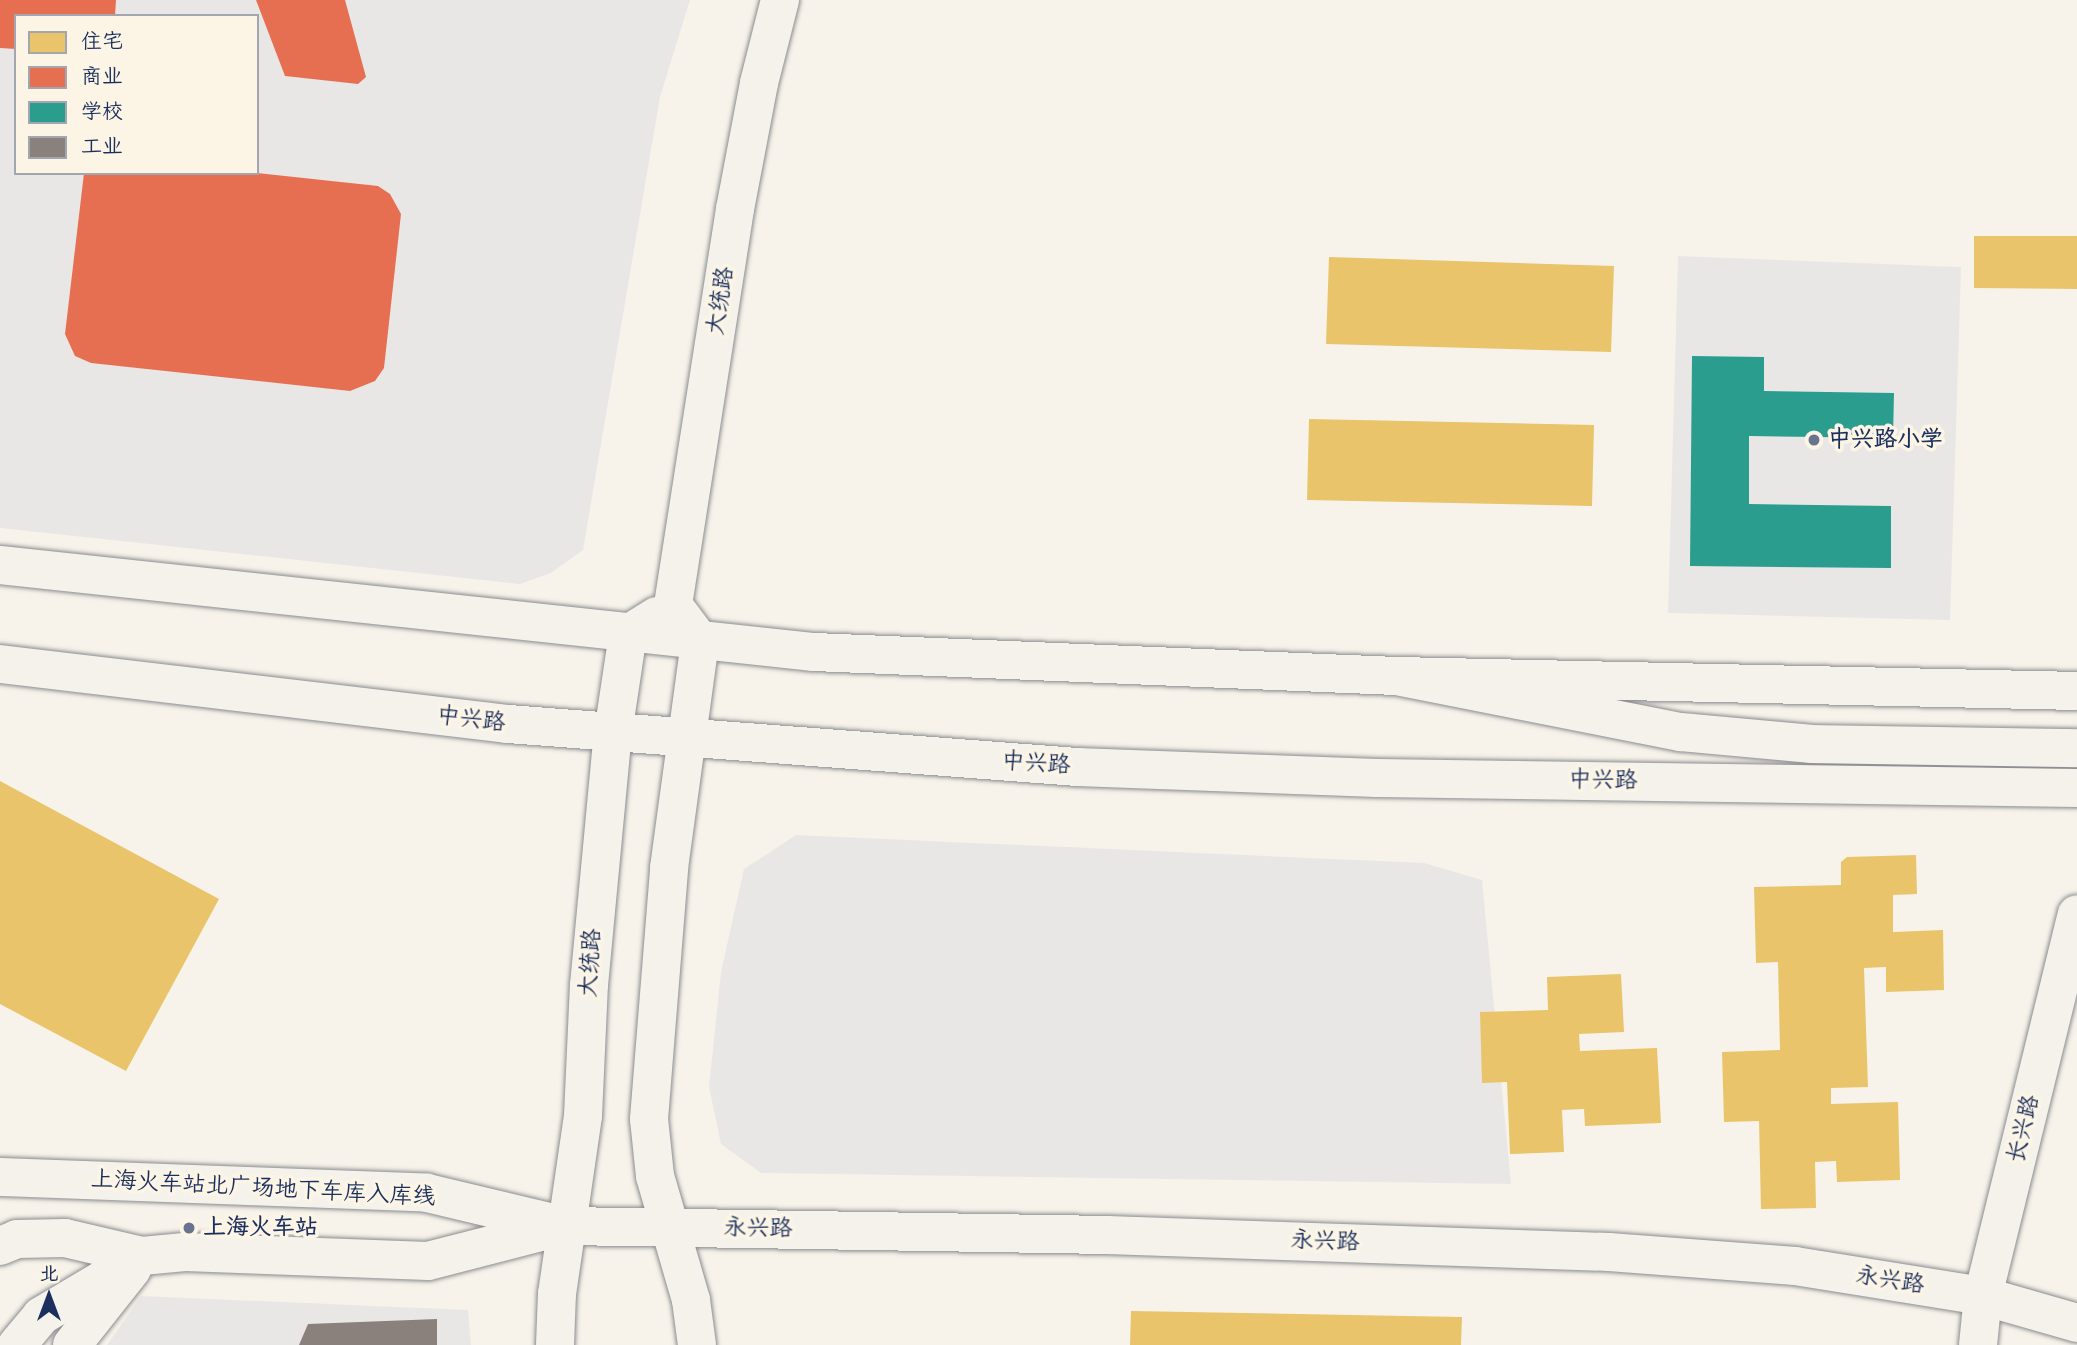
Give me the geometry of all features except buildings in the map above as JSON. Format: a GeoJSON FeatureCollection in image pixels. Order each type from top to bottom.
{"type":"FeatureCollection","features":[{"type":"Feature","properties":{"kind":"main road","name":"大统路"},"geometry":{"type":"LineString","coordinates":[[673,605],[735,209],[758,83],[780,0]]}},
{"type":"Feature","properties":{"kind":"main road"},"geometry":{"type":"LineString","coordinates":[[0,565],[628,634],[828,653],[1397,677],[2077,691]]}},
{"type":"Feature","properties":{"kind":"main road"},"geometry":{"type":"LineString","coordinates":[[628,634],[673,605],[701,641],[669,869],[649,1119],[655,1176],[672,1228],[697,1345]]}},
{"type":"Feature","properties":{"kind":"main road","name":"大统路"},"geometry":{"type":"LineString","coordinates":[[555,1345],[566,1226],[583,1116],[589,985],[613,733],[628,634]]}},
{"type":"Feature","properties":{"kind":"main road","name":"中兴路"},"geometry":{"type":"LineString","coordinates":[[0,664],[613,733],[1077,766],[1377,778],[2077,788]]}},
{"type":"Feature","properties":{"kind":"main road"},"geometry":{"type":"LineString","coordinates":[[1397,677],[1681,732],[1812,744],[2077,748]]}},
{"type":"Feature","properties":{"kind":"main road","name":"长兴路"},"geometry":{"type":"LineString","coordinates":[[1979,1345],[1983,1296],[2077,914]]}},
{"type":"Feature","properties":{"kind":"main road","name":"上海火车站北广场地下车库入库线"},"geometry":{"type":"LineString","coordinates":[[0,1177],[427,1193],[566,1226]]}},
{"type":"Feature","properties":{"kind":"main road"},"geometry":{"type":"LineString","coordinates":[[0,1246],[17,1239],[65,1238],[142,1256],[185,1252],[428,1261],[566,1226]]}},
{"type":"Feature","properties":{"kind":"main road","name":"永兴路"},"geometry":{"type":"LineString","coordinates":[[566,1226],[1107,1235],[1609,1252],[1794,1266],[1983,1296],[2077,1323]]}},
{"type":"Feature","properties":{"kind":"main road"},"geometry":{"type":"LineString","coordinates":[[17,1345],[41,1316],[142,1256]]}},
{"type":"Feature","properties":{"kind":"main road"},"geometry":{"type":"LineString","coordinates":[[72,1345],[142,1256]]}},
{"type":"Feature","properties":{"kind":"shaded area"},"geometry":{"type":"Polygon","coordinates":[[[0,0],[690,0],[660,97],[583,550],[551,573],[520,584],[0,528],[0,0]]]}},
{"type":"Feature","properties":{"kind":"shaded area","name":"中兴路小学"},"geometry":{"type":"Polygon","coordinates":[[[1678,256],[1961,267],[1950,620],[1668,613],[1678,256]]]}},
{"type":"Feature","properties":{"kind":"shaded area"},"geometry":{"type":"Polygon","coordinates":[[[796,835],[1424,863],[1482,880],[1511,1184],[761,1173],[721,1144],[709,1087],[721,972],[744,869],[796,835]]]}},
{"type":"Feature","properties":{"kind":"shaded area"},"geometry":{"type":"Polygon","coordinates":[[[141,1296],[468,1310],[471,1345],[107,1345],[141,1296]]]}},
{"type":"Feature","properties":{"kind":"place","name":"中兴路小学"},"geometry":{"type":"Point","coordinates":[1814,440]}},
{"type":"Feature","properties":{"kind":"place","name":"上海火车站"},"geometry":{"type":"Point","coordinates":[189,1228]}}]}
